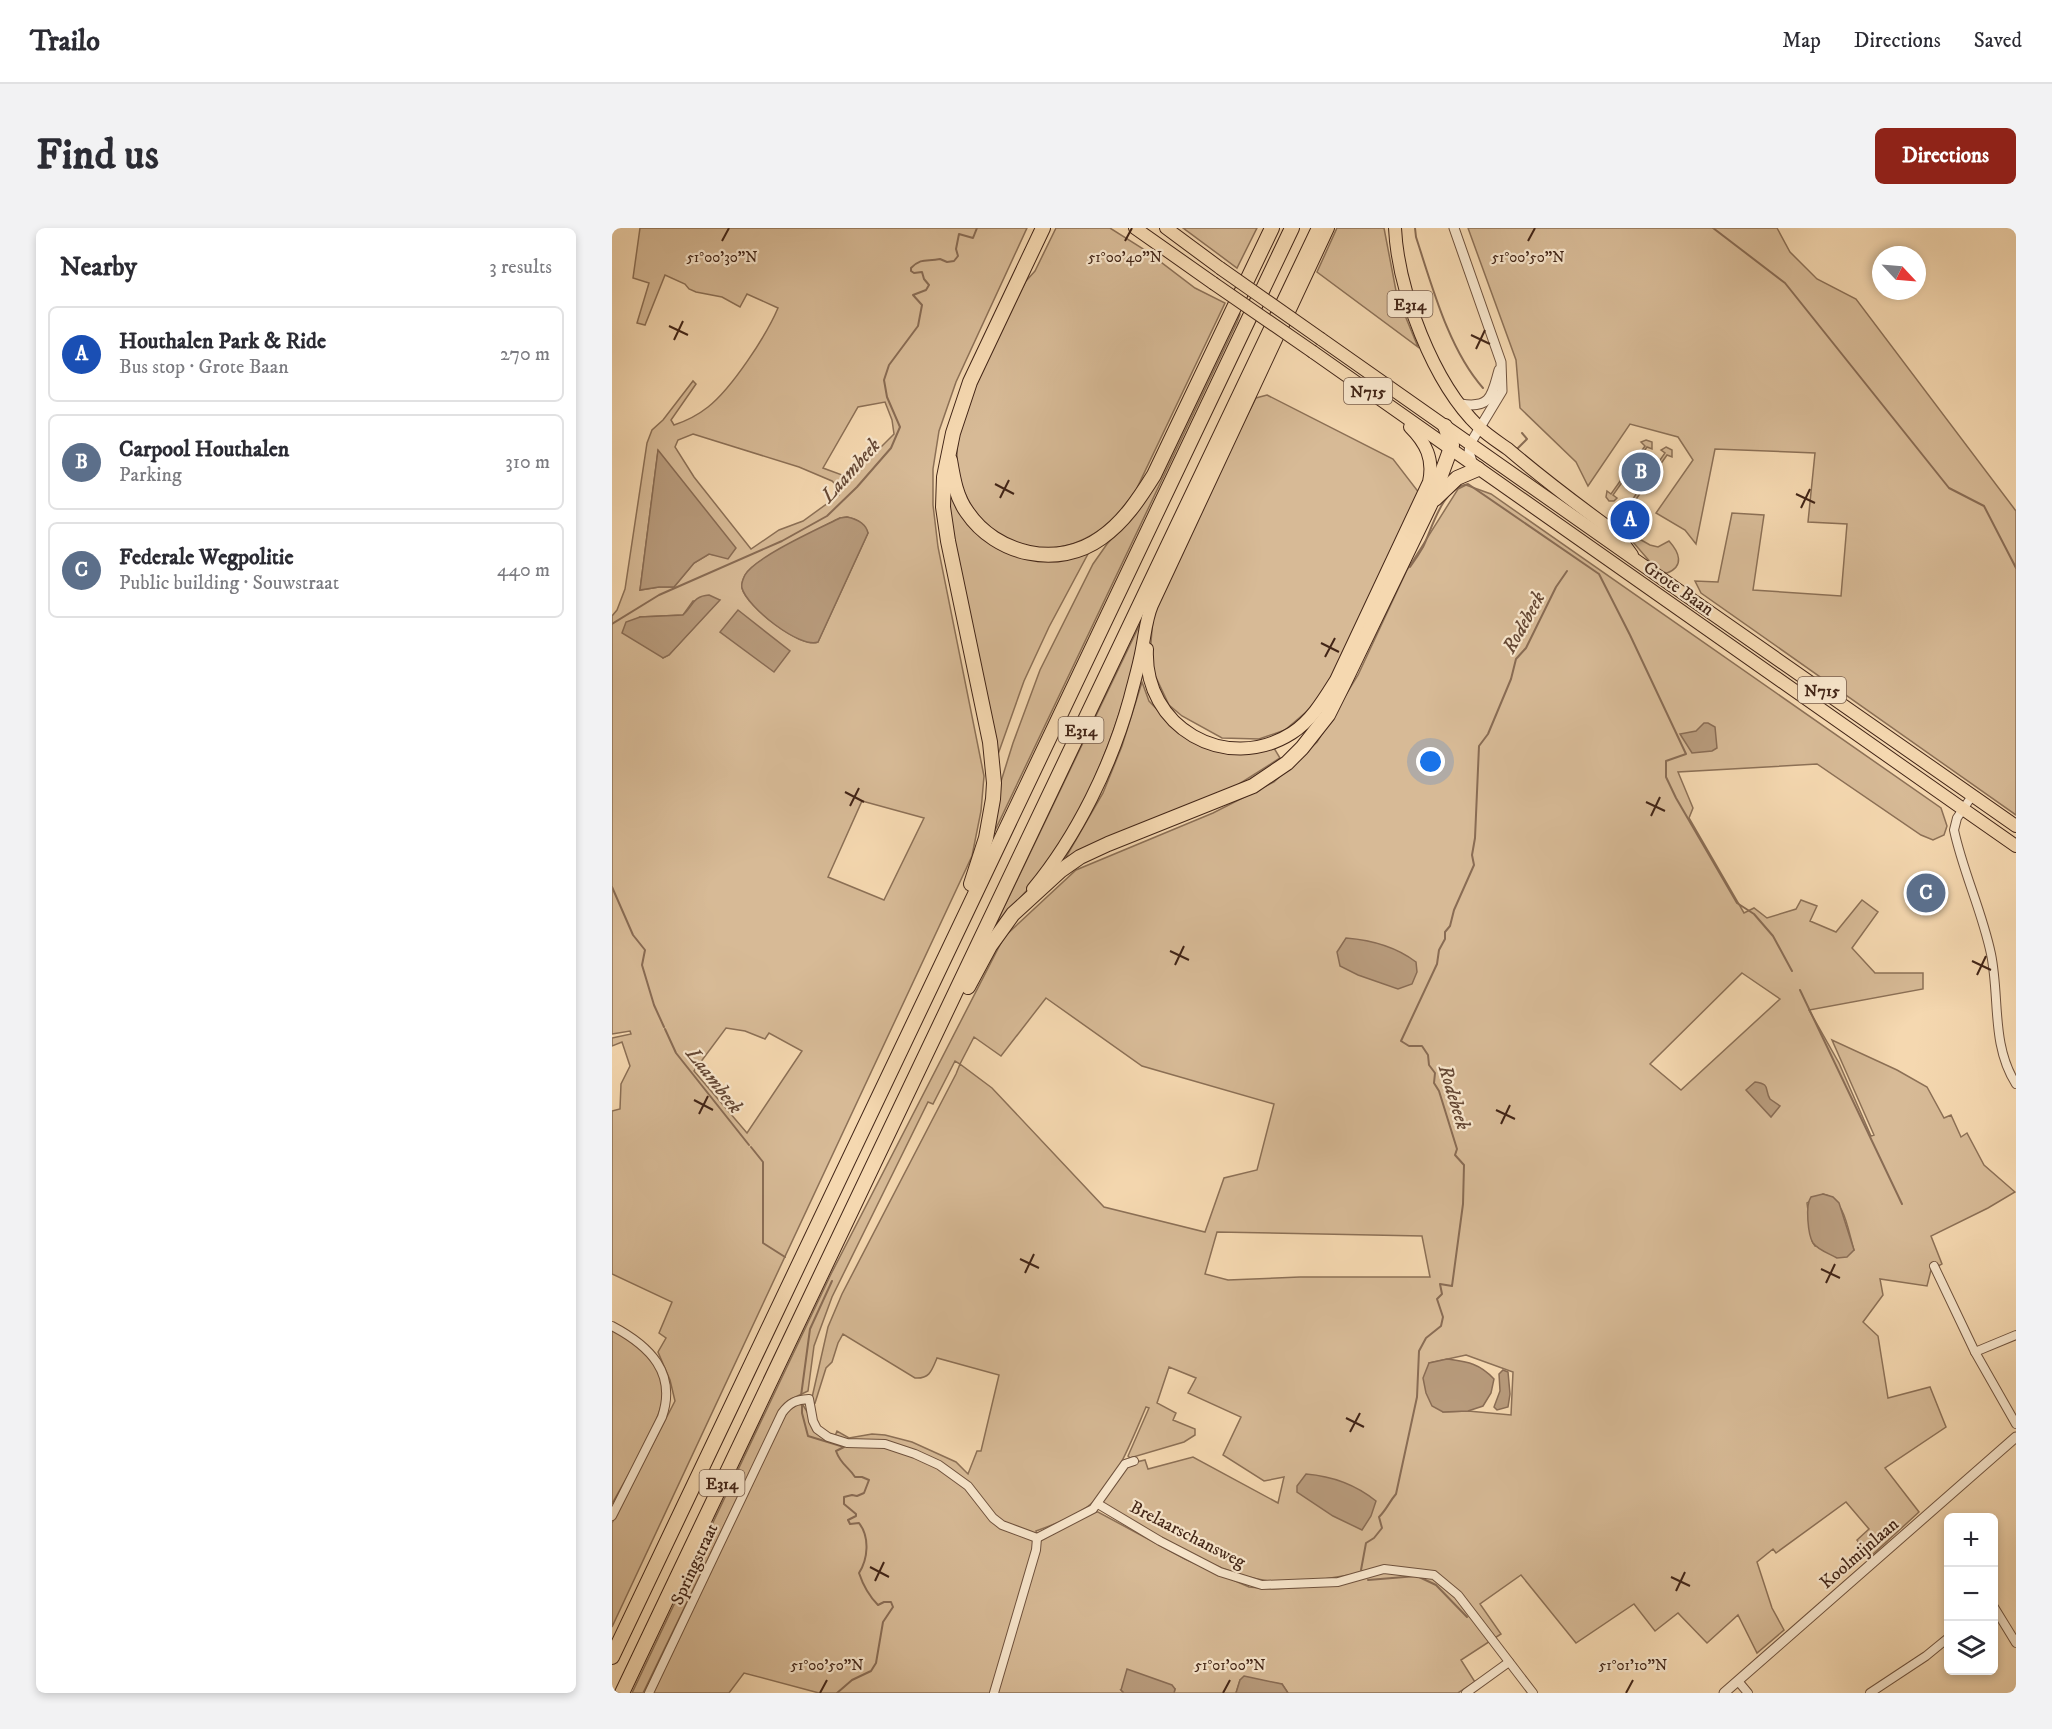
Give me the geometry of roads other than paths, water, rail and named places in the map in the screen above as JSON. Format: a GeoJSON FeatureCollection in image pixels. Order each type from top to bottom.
{"type":"FeatureCollection","features":[{"type":"Feature","properties":{"kind":"highway","name":"E314"},"geometry":{"type":"LineString","coordinates":[[968,910],[970,886],[986,838],[994,783],[990,742],[948,541],[943,507],[944,477],[958,411],[1043,228]]}},
{"type":"Feature","properties":{"kind":"highway","name":"E314"},"geometry":{"type":"LineString","coordinates":[[949,454],[957,493],[965,510],[980,528],[1005,546],[1041,555],[1056,554],[1078,550],[1101,538],[1120,523],[1154,475],[1272,228]]}},
{"type":"Feature","properties":{"kind":"highway","name":"E314"},"geometry":{"type":"LineString","coordinates":[[612,1657],[1292,228]]}},
{"type":"Feature","properties":{"kind":"highway","name":"E314"},"geometry":{"type":"LineString","coordinates":[[622,1693],[1319,228]]}},
{"type":"Feature","properties":{"kind":"highway"},"geometry":{"type":"LineString","coordinates":[[1445,426],[1451,441],[1451,450]]}},
{"type":"Feature","properties":{"kind":"highway","name":"E314"},"geometry":{"type":"LineString","coordinates":[[899,1112],[920,1084],[997,936],[1012,914],[1050,879],[1080,858],[1108,844],[1253,786],[1287,763],[1302,748],[1328,715],[1430,505],[1451,450]]}},
{"type":"Feature","properties":{"kind":"highway","name":"E314"},"geometry":{"type":"LineString","coordinates":[[1430,505],[1456,478],[1475,467]]}},
{"type":"Feature","properties":{"kind":"main road","name":"Grote Baan"},"geometry":{"type":"LineString","coordinates":[[1135,228],[2016,846]]}},
{"type":"Feature","properties":{"kind":"main road","name":"Grote Baan"},"geometry":{"type":"LineString","coordinates":[[1166,228],[2016,826]]}},
{"type":"Feature","properties":{"kind":"main road","name":"E314"},"geometry":{"type":"LineString","coordinates":[[1012,914],[1049,870],[1071,837],[1104,769],[1129,701],[1148,615],[1328,228]]}},
{"type":"Feature","properties":{"kind":"main road","name":"E314"},"geometry":{"type":"LineString","coordinates":[[1395,228],[1398,262],[1411,309],[1433,359],[1461,404]]}},
{"type":"Feature","properties":{"kind":"main road"},"geometry":{"type":"LineString","coordinates":[[1461,404],[1480,428],[1616,533],[1634,559]]}},
{"type":"Feature","properties":{"kind":"main road","name":"E314"},"geometry":{"type":"LineString","coordinates":[[1157,595],[1148,640],[1147,662],[1154,693],[1171,720],[1200,739],[1232,748],[1264,745],[1293,733],[1312,716],[1336,680],[1429,482],[1431,466],[1429,454],[1407,419]]}},
{"type":"Feature","properties":{"kind":"street"},"geometry":{"type":"LineString","coordinates":[[1454,228],[1501,362],[1502,391],[1470,444],[1469,452],[1475,467]]}},
{"type":"Feature","properties":{"kind":"street"},"geometry":{"type":"LineString","coordinates":[[1461,404],[1477,405],[1488,399],[1496,387],[1501,362]]}},
{"type":"Feature","properties":{"kind":"street"},"geometry":{"type":"LineString","coordinates":[[1972,796],[1957,818],[1954,830],[1984,924],[1992,957],[2000,1040],[2005,1063],[2016,1084]]}},
{"type":"Feature","properties":{"kind":"street"},"geometry":{"type":"LineString","coordinates":[[1934,1266],[1976,1352],[2016,1424]]}},
{"type":"Feature","properties":{"kind":"street"},"geometry":{"type":"LineString","coordinates":[[612,1326],[628,1335],[651,1355],[662,1371],[668,1390],[663,1418],[612,1516]]}},
{"type":"Feature","properties":{"kind":"street"},"geometry":{"type":"LineString","coordinates":[[1976,1352],[2016,1335]]}},
{"type":"Feature","properties":{"kind":"street","name":"Springstraat"},"geometry":{"type":"LineString","coordinates":[[649,1693],[782,1413],[792,1402],[799,1399],[809,1399],[813,1421],[817,1428],[828,1437],[847,1443],[885,1444],[939,1465],[968,1486],[993,1518],[1002,1525],[1036,1538]]}},
{"type":"Feature","properties":{"kind":"street","name":"Koolmijnlaan"},"geometry":{"type":"LineString","coordinates":[[1724,1693],[2016,1437]]}},
{"type":"Feature","properties":{"kind":"street","name":"Brelaarschansweg"},"geometry":{"type":"LineString","coordinates":[[1036,1538],[1046,1531],[1073,1520],[1098,1504],[1121,1469],[1134,1461]]}},
{"type":"Feature","properties":{"kind":"street","name":"Brelaarschansweg"},"geometry":{"type":"LineString","coordinates":[[1098,1504],[1160,1541],[1220,1572],[1262,1585],[1338,1582],[1384,1569],[1434,1575],[1458,1595],[1533,1693]]}},
{"type":"Feature","properties":{"kind":"street"},"geometry":{"type":"LineString","coordinates":[[994,1693],[1036,1550],[1036,1538]]}},
{"type":"Feature","properties":{"kind":"street"},"geometry":{"type":"LineString","coordinates":[[1998,1613],[2016,1642]]}},
{"type":"Feature","properties":{"kind":"street"},"geometry":{"type":"LineString","coordinates":[[1870,1693],[1944,1641]]}},
{"type":"Feature","properties":{"kind":"street"},"geometry":{"type":"LineString","coordinates":[[1466,1693],[1509,1662]]}},
{"type":"Feature","properties":{"kind":"street"},"geometry":{"type":"LineString","coordinates":[[1738,1681],[1748,1693]]}},
{"type":"Feature","properties":{"kind":"waterway","name":"Laambeek"},"geometry":{"type":"LineString","coordinates":[[612,624],[659,595],[782,541],[827,516],[857,487],[891,448],[900,427],[887,397],[884,380],[889,365],[918,326],[922,305],[913,295],[926,290],[929,285],[922,272],[914,273],[911,268],[925,260],[954,261],[958,256],[956,249],[959,234],[973,238],[977,228]]}},
{"type":"Feature","properties":{"kind":"waterway"},"geometry":{"type":"LineString","coordinates":[[1415,228],[1428,276],[1451,336],[1471,373],[1483,388]]}},
{"type":"Feature","properties":{"kind":"waterway"},"geometry":{"type":"LineString","coordinates":[[1713,228],[1785,283],[1949,488],[1984,506],[2016,568]]}},
{"type":"Feature","properties":{"kind":"waterway"},"geometry":{"type":"LineString","coordinates":[[1518,448],[1527,439],[1522,433]]}},
{"type":"Feature","properties":{"kind":"waterway"},"geometry":{"type":"LineString","coordinates":[[1410,567],[1423,547],[1445,500],[1459,487],[1468,484],[1599,574],[1686,754],[1666,761],[1666,777],[1676,798],[1737,903],[1754,914],[1773,936],[1792,971]]}},
{"type":"Feature","properties":{"kind":"waterway","name":"Rodebeek"},"geometry":{"type":"LineString","coordinates":[[1361,1570],[1366,1543],[1374,1538],[1382,1528],[1379,1517],[1396,1494],[1417,1397],[1419,1351],[1426,1338],[1441,1326],[1443,1317],[1437,1299],[1442,1294],[1440,1284],[1452,1286],[1463,1204],[1464,1165],[1455,1155],[1457,1149],[1439,1091],[1434,1083],[1435,1073],[1429,1065],[1428,1055],[1422,1046],[1409,1046],[1401,1041],[1437,964],[1445,932],[1450,926],[1454,910],[1474,865],[1472,855],[1475,838],[1479,746],[1488,734],[1511,679],[1516,659],[1526,648],[1556,587],[1567,571]]}},
{"type":"Feature","properties":{"kind":"waterway","name":"Laambeek"},"geometry":{"type":"LineString","coordinates":[[612,887],[633,935],[645,950],[642,965],[654,1005],[664,1027]]}},
{"type":"Feature","properties":{"kind":"waterway"},"geometry":{"type":"LineString","coordinates":[[1800,990],[1902,1204]]}},
{"type":"Feature","properties":{"kind":"waterway","name":"Laambeek"},"geometry":{"type":"LineString","coordinates":[[665,1029],[676,1053],[749,1145]]}},
{"type":"Feature","properties":{"kind":"waterway","name":"Laambeek"},"geometry":{"type":"LineString","coordinates":[[751,1147],[763,1162],[763,1243],[785,1257]]}},
{"type":"Feature","properties":{"kind":"waterway","name":"Laambeek"},"geometry":{"type":"LineString","coordinates":[[801,1396],[810,1329],[832,1281]]}},
{"type":"Feature","properties":{"kind":"waterway","name":"Laambeek"},"geometry":{"type":"LineString","coordinates":[[802,1402],[802,1413],[808,1436],[844,1447],[836,1451],[842,1462],[855,1477],[869,1480],[864,1493],[844,1497],[844,1504],[856,1514],[848,1520],[850,1524],[859,1523],[865,1535],[866,1555],[859,1573],[864,1586],[878,1605],[891,1602],[893,1607],[883,1622],[876,1663],[871,1671],[852,1680],[837,1693]]}},
{"type":"Feature","properties":{"kind":"waterway"},"geometry":{"type":"LineString","coordinates":[[1368,1580],[1417,1576],[1436,1585],[1467,1617]]}},
{"type":"Feature","properties":{"kind":"place","name":"Carpool Houthalen"},"geometry":{"type":"Point","coordinates":[1641,472]}},
{"type":"Feature","properties":{"kind":"place","name":"Houthalen Park & Ride"},"geometry":{"type":"Point","coordinates":[1630,520]}},
{"type":"Feature","properties":{"kind":"place","name":"Federale Wegpolitie"},"geometry":{"type":"Point","coordinates":[1926,893]}}]}
